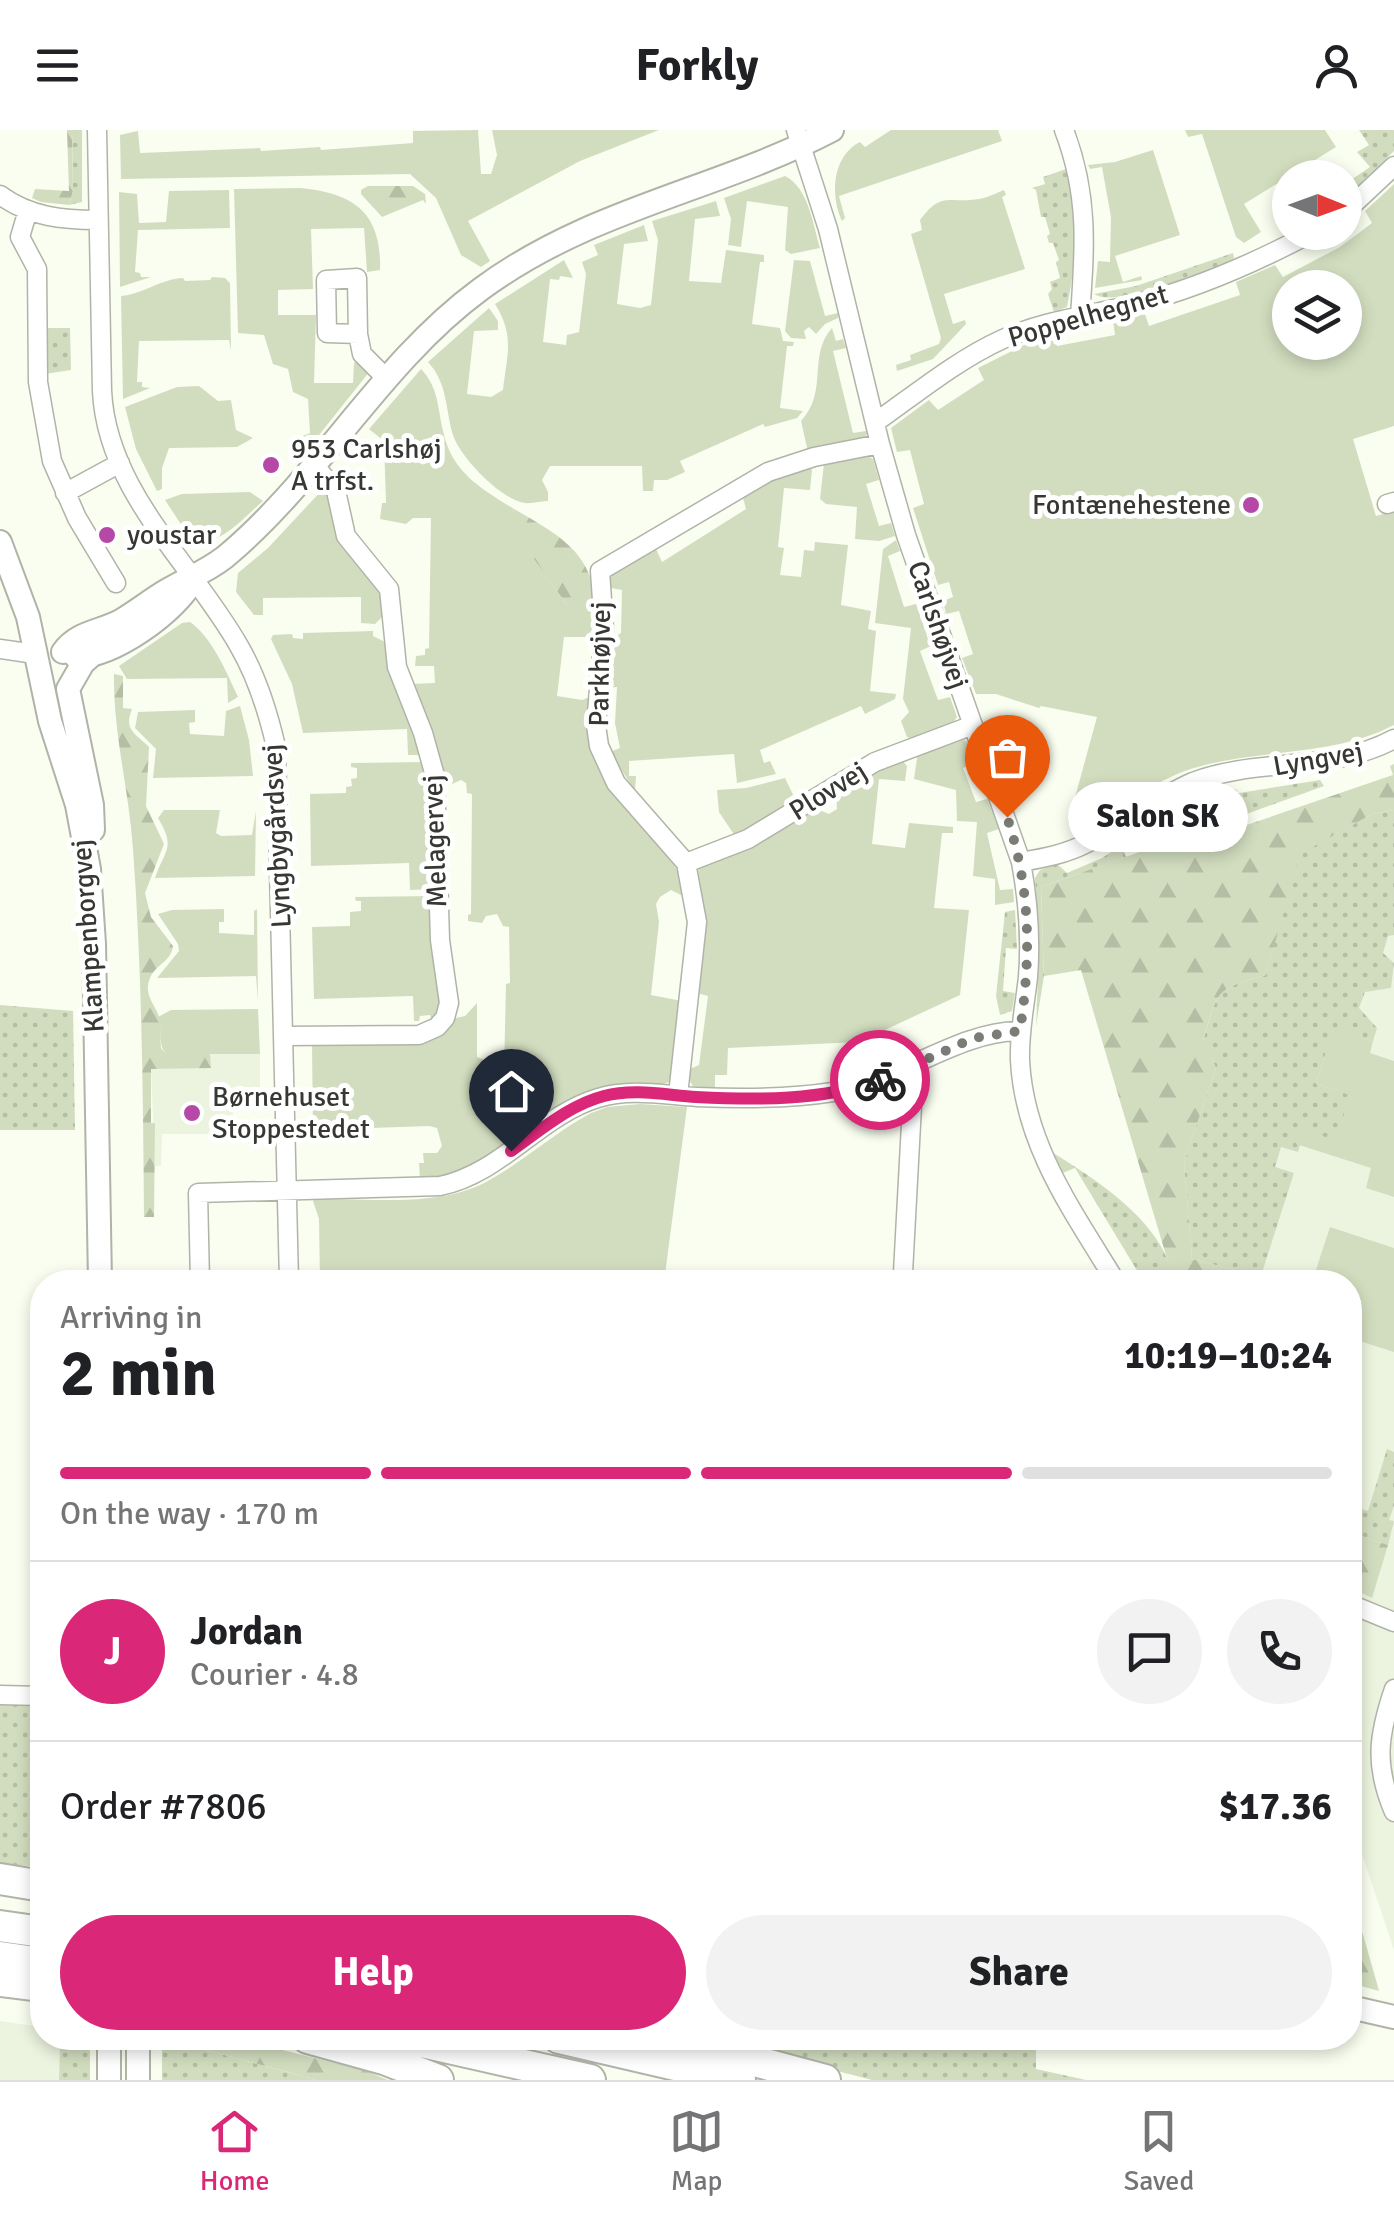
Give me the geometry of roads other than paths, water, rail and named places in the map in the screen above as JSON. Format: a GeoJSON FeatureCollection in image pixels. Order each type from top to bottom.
{"type":"FeatureCollection","features":[{"type":"Feature","properties":{"kind":"highway"},"geometry":{"type":"LineString","coordinates":[[0,1926],[30,1930]]}},
{"type":"Feature","properties":{"kind":"highway"},"geometry":{"type":"LineString","coordinates":[[0,1957],[30,1961]]}},
{"type":"Feature","properties":{"kind":"highway"},"geometry":{"type":"LineString","coordinates":[[0,1981],[30,1985]]}},
{"type":"Feature","properties":{"kind":"highway"},"geometry":{"type":"LineString","coordinates":[[351,2050],[438,2080]]}},
{"type":"Feature","properties":{"kind":"highway"},"geometry":{"type":"LineString","coordinates":[[459,2050],[590,2080]]}},
{"type":"Feature","properties":{"kind":"highway"},"geometry":{"type":"LineString","coordinates":[[611,2050],[740,2080]]}},
{"type":"Feature","properties":{"kind":"highway"},"geometry":{"type":"LineString","coordinates":[[714,2050],[825,2080]]}},
{"type":"Feature","properties":{"kind":"street","name":"Lyngbygårdsvej"},"geometry":{"type":"LineString","coordinates":[[97,130],[103,406],[120,463],[134,492],[240,646],[261,693],[276,747],[288,1270]]}},
{"type":"Feature","properties":{"kind":"street"},"geometry":{"type":"LineString","coordinates":[[63,652],[84,634],[112,626],[223,558],[316,467],[386,378],[480,290],[591,224],[798,138],[832,130]]}},
{"type":"Feature","properties":{"kind":"street"},"geometry":{"type":"LineString","coordinates":[[1064,130],[1084,211],[1080,316]]}},
{"type":"Feature","properties":{"kind":"street","name":"Carlshøjvej"},"geometry":{"type":"LineString","coordinates":[[798,138],[828,229],[880,444],[914,560],[1021,862],[1029,958],[1020,1031],[1024,1087],[1041,1150],[1055,1181],[1109,1270]]}},
{"type":"Feature","properties":{"kind":"street"},"geometry":{"type":"LineString","coordinates":[[1362,196],[1394,166]]}},
{"type":"Feature","properties":{"kind":"street"},"geometry":{"type":"LineString","coordinates":[[0,196],[28,210],[60,219],[98,220]]}},
{"type":"Feature","properties":{"kind":"street"},"geometry":{"type":"LineString","coordinates":[[28,210],[20,237],[37,269],[38,382],[52,461],[76,518],[116,583]]}},
{"type":"Feature","properties":{"kind":"street","name":"Poppelhegnet"},"geometry":{"type":"LineString","coordinates":[[876,422],[966,359],[1004,339],[1204,282],[1279,250]]}},
{"type":"Feature","properties":{"kind":"street"},"geometry":{"type":"LineString","coordinates":[[358,334],[362,354],[386,378]]}},
{"type":"Feature","properties":{"kind":"street","name":"Parkhøjvej"},"geometry":{"type":"LineString","coordinates":[[678,1095],[698,922],[686,864],[616,784],[599,746],[596,725],[604,629],[600,571],[768,472],[814,457],[880,444]]}},
{"type":"Feature","properties":{"kind":"street"},"geometry":{"type":"LineString","coordinates":[[65,492],[120,463]]}},
{"type":"Feature","properties":{"kind":"street","name":"Melagervej"},"geometry":{"type":"LineString","coordinates":[[284,1036],[420,1035],[442,1022],[450,1003],[440,940],[436,776],[394,657],[390,589],[346,536],[336,491],[316,467]]}},
{"type":"Feature","properties":{"kind":"street","name":"Klampenborgvej"},"geometry":{"type":"LineString","coordinates":[[0,542],[28,617],[50,722],[77,805],[89,869],[100,1270]]}},
{"type":"Feature","properties":{"kind":"street"},"geometry":{"type":"LineString","coordinates":[[89,869],[92,805],[68,689],[91,656],[126,640],[166,612],[194,579]]}},
{"type":"Feature","properties":{"kind":"street"},"geometry":{"type":"LineString","coordinates":[[0,649],[91,656]]}},
{"type":"Feature","properties":{"kind":"street","name":"Plovvej"},"geometry":{"type":"LineString","coordinates":[[686,864],[758,834],[840,780],[875,762],[973,725]]}},
{"type":"Feature","properties":{"kind":"street","name":"Lyngvej"},"geometry":{"type":"LineString","coordinates":[[1021,862],[1054,856],[1088,843],[1162,797],[1195,782],[1231,772],[1342,760],[1394,739]]}},
{"type":"Feature","properties":{"kind":"street"},"geometry":{"type":"LineString","coordinates":[[200,1270],[198,1193],[413,1189],[450,1184],[487,1168],[559,1116],[589,1101],[626,1092],[759,1099],[828,1092],[868,1084],[974,1038],[1020,1031]]}},
{"type":"Feature","properties":{"kind":"street"},"geometry":{"type":"LineString","coordinates":[[903,1270],[913,1087],[910,1068]]}},
{"type":"Feature","properties":{"kind":"street"},"geometry":{"type":"LineString","coordinates":[[1362,1609],[1394,1622]]}},
{"type":"Feature","properties":{"kind":"street"},"geometry":{"type":"LineString","coordinates":[[1394,1689],[1384,1718],[1379,1756],[1394,1812]]}},
{"type":"Feature","properties":{"kind":"street"},"geometry":{"type":"LineString","coordinates":[[0,1695],[30,1696]]}},
{"type":"Feature","properties":{"kind":"street"},"geometry":{"type":"LineString","coordinates":[[1362,2009],[1394,2017]]}},
{"type":"Feature","properties":{"kind":"street"},"geometry":{"type":"LineString","coordinates":[[109,2080],[110,2050]]}},
{"type":"Feature","properties":{"kind":"street"},"geometry":{"type":"LineString","coordinates":[[138,2050],[138,2080]]}},
{"type":"Feature","properties":{"kind":"place","name":"953 Carlshøj A trfst."},"geometry":{"type":"Point","coordinates":[271,465]}},
{"type":"Feature","properties":{"kind":"place","name":"Fontænehestene"},"geometry":{"type":"Point","coordinates":[1251,505]}},
{"type":"Feature","properties":{"kind":"place","name":"youstar"},"geometry":{"type":"Point","coordinates":[107,535]}},
{"type":"Feature","properties":{"kind":"place","name":"Salon SK"},"geometry":{"type":"Point","coordinates":[1007,817]}},
{"type":"Feature","properties":{"kind":"place","name":"Børnehuset Stoppestedet"},"geometry":{"type":"Point","coordinates":[192,1113]}}]}
